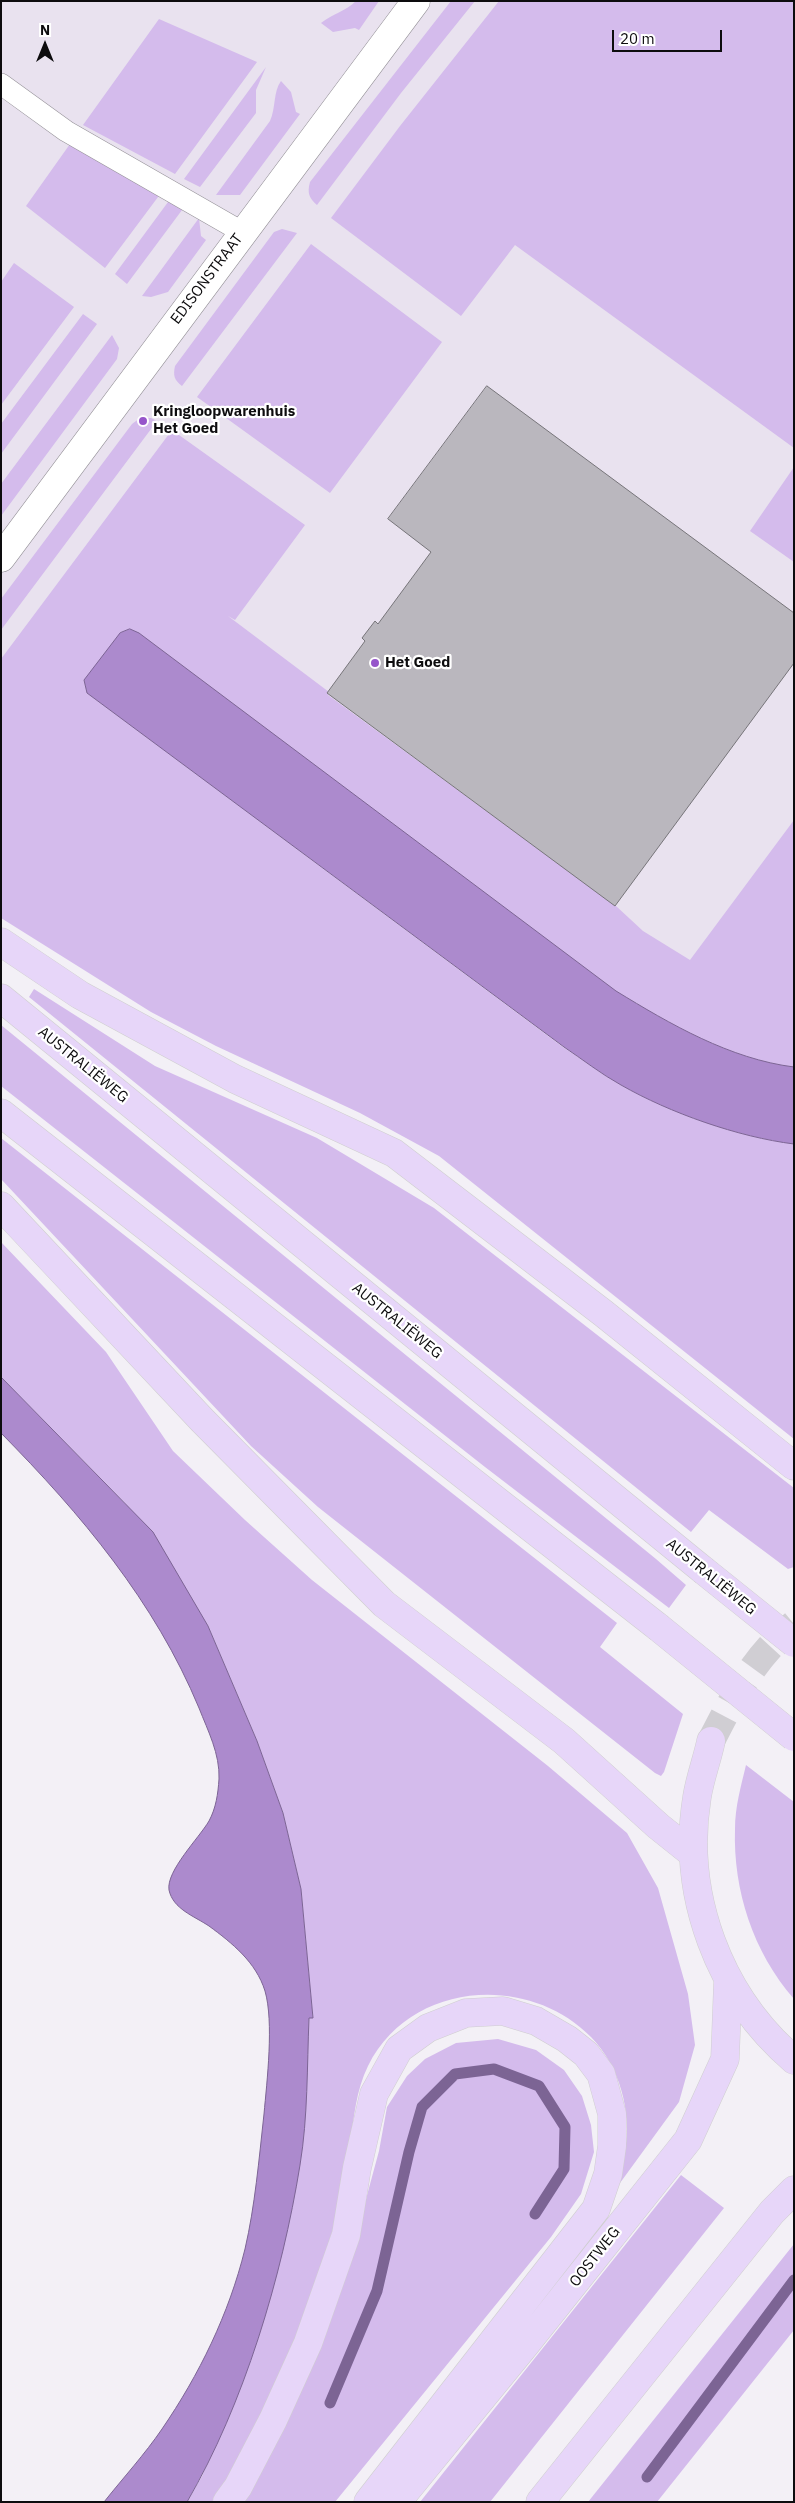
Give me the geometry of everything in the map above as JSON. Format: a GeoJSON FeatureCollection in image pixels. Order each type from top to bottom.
{"type":"FeatureCollection","features":[{"type":"Feature","properties":{"kind":"main road"},"geometry":{"type":"LineString","coordinates":[[1,942],[80,995],[226,1074],[394,1153],[603,1313],[794,1466]]}},
{"type":"Feature","properties":{"kind":"main road","name":"AUSTRALIËWEG"},"geometry":{"type":"LineString","coordinates":[[1,998],[794,1643]]}},
{"type":"Feature","properties":{"kind":"main road"},"geometry":{"type":"LineString","coordinates":[[1,1113],[658,1627],[794,1737]]}},
{"type":"Feature","properties":{"kind":"main road"},"geometry":{"type":"LineString","coordinates":[[1,1206],[202,1420],[384,1604],[564,1742],[658,1826],[693,1854]]}},
{"type":"Feature","properties":{"kind":"main road"},"geometry":{"type":"LineString","coordinates":[[711,1742],[697,1797],[693,1854],[698,1898],[710,1940],[728,1981],[770,2040],[794,2060]]}},
{"type":"Feature","properties":{"kind":"main road","name":"OOSTWEG"},"geometry":{"type":"LineString","coordinates":[[397,2502],[526,2344],[688,2140],[724,2059],[728,1981]]}},
{"type":"Feature","properties":{"kind":"main road"},"geometry":{"type":"LineString","coordinates":[[227,2502],[238,2487],[268,2429],[308,2343],[346,2235],[374,2094],[399,2049],[428,2028],[466,2013],[503,2011],[536,2021],[567,2039],[586,2054],[601,2074],[612,2114],[612,2146],[605,2182],[596,2209],[368,2502]]}},
{"type":"Feature","properties":{"kind":"main road"},"geometry":{"type":"LineString","coordinates":[[540,2502],[772,2212],[794,2190]]}},
{"type":"Feature","properties":{"kind":"street","name":"EDISONSTRAAT"},"geometry":{"type":"LineString","coordinates":[[1,558],[242,232],[416,1]]}},
{"type":"Feature","properties":{"kind":"lane"},"geometry":{"type":"LineString","coordinates":[[1,84],[66,131],[242,232]]}},
{"type":"Feature","properties":{"kind":"shaded area"},"geometry":{"type":"Polygon","coordinates":[[[1,1],[794,1],[794,1151],[1,672],[1,1]]]}},
{"type":"Feature","properties":{"kind":"shaded area"},"geometry":{"type":"Polygon","coordinates":[[[356,1],[379,1],[359,30],[355,28],[333,32],[321,23],[348,7],[356,1]]]}},
{"type":"Feature","properties":{"kind":"shaded area"},"geometry":{"type":"Polygon","coordinates":[[[451,1],[475,1],[401,93],[317,205],[309,195],[310,182],[451,1]]]}},
{"type":"Feature","properties":{"kind":"shaded area"},"geometry":{"type":"Polygon","coordinates":[[[499,1],[794,1],[794,448],[515,245],[461,316],[331,218],[400,126],[499,1]]]}},
{"type":"Feature","properties":{"kind":"shaded area"},"geometry":{"type":"Polygon","coordinates":[[[159,19],[257,62],[175,174],[83,125],[159,19]]]}},
{"type":"Feature","properties":{"kind":"shaded area"},"geometry":{"type":"Polygon","coordinates":[[[266,67],[256,90],[256,113],[200,187],[184,179],[266,67]]]}},
{"type":"Feature","properties":{"kind":"shaded area"},"geometry":{"type":"Polygon","coordinates":[[[281,81],[291,92],[296,112],[300,114],[240,195],[216,195],[270,121],[278,85],[281,81]]]}},
{"type":"Feature","properties":{"kind":"shaded area"},"geometry":{"type":"Polygon","coordinates":[[[70,144],[161,193],[105,268],[26,206],[70,144]]]}},
{"type":"Feature","properties":{"kind":"shaded area"},"geometry":{"type":"Polygon","coordinates":[[[171,198],[185,206],[127,284],[115,274],[171,198]]]}},
{"type":"Feature","properties":{"kind":"shaded area"},"geometry":{"type":"Polygon","coordinates":[[[199,218],[201,236],[206,240],[168,292],[151,297],[142,296],[199,218]]]}},
{"type":"Feature","properties":{"kind":"shaded area"},"geometry":{"type":"Polygon","coordinates":[[[282,229],[297,233],[182,386],[175,377],[175,366],[274,232],[282,229]]]}},
{"type":"Feature","properties":{"kind":"shaded area"},"geometry":{"type":"Polygon","coordinates":[[[311,244],[442,342],[330,493],[197,397],[311,244]]]}},
{"type":"Feature","properties":{"kind":"shaded area"},"geometry":{"type":"Polygon","coordinates":[[[14,263],[74,307],[1,405],[1,282],[14,263]]]}},
{"type":"Feature","properties":{"kind":"shaded area"},"geometry":{"type":"Polygon","coordinates":[[[83,314],[97,324],[1,454],[1,424],[83,314]]]}},
{"type":"Feature","properties":{"kind":"shaded area"},"geometry":{"type":"Polygon","coordinates":[[[112,335],[119,348],[117,359],[1,516],[1,484],[112,335]]]}},
{"type":"Feature","properties":{"kind":"shaded area"},"geometry":{"type":"Polygon","coordinates":[[[140,418],[151,418],[157,421],[1,630],[1,599],[132,424],[140,418]]]}},
{"type":"Feature","properties":{"kind":"shaded area"},"geometry":{"type":"Polygon","coordinates":[[[172,430],[305,525],[235,620],[228,616],[329,692],[328,695],[616,906],[643,931],[690,960],[794,820],[794,1067],[770,1063],[724,1048],[658,1016],[616,991],[139,633],[84,680],[87,693],[563,1047],[606,1076],[661,1105],[705,1122],[750,1136],[794,1144],[794,1439],[439,1156],[360,1113],[216,1046],[151,1012],[1,918],[1,659],[172,430]]]}},
{"type":"Feature","properties":{"kind":"shaded area"},"geometry":{"type":"Polygon","coordinates":[[[794,467],[794,562],[750,531],[794,467]]]}},
{"type":"Feature","properties":{"kind":"shaded area"},"geometry":{"type":"Polygon","coordinates":[[[130,629],[139,633],[616,991],[658,1016],[724,1048],[770,1063],[794,1067],[794,1144],[750,1136],[705,1122],[661,1105],[606,1076],[564,1047],[87,693],[84,680],[120,633],[130,629]]]}},
{"type":"Feature","properties":{"kind":"shaded area"},"geometry":{"type":"Polygon","coordinates":[[[34,989],[155,1066],[317,1138],[434,1208],[794,1488],[794,1567],[788,1569],[709,1510],[691,1532],[29,997],[34,989]]]}},
{"type":"Feature","properties":{"kind":"shaded area"},"geometry":{"type":"Polygon","coordinates":[[[1,1025],[686,1585],[669,1608],[485,1467],[1,1086],[1,1025]]]}},
{"type":"Feature","properties":{"kind":"shaded area"},"geometry":{"type":"Polygon","coordinates":[[[1,1138],[617,1623],[600,1647],[683,1714],[661,1776],[318,1507],[251,1446],[1,1179],[1,1138]]]}},
{"type":"Feature","properties":{"kind":"shaded area"},"geometry":{"type":"Polygon","coordinates":[[[1,1242],[106,1352],[173,1451],[245,1520],[312,1580],[548,1766],[627,1833],[658,1888],[688,1994],[695,2045],[679,2102],[620,2183],[627,2137],[627,2121],[622,2091],[610,2062],[601,2049],[591,2037],[565,2016],[535,2003],[504,1996],[472,1996],[440,2003],[412,2017],[387,2038],[368,2066],[358,2094],[345,2178],[335,2224],[293,2348],[252,2435],[212,2502],[187,2502],[202,2476],[236,2397],[300,2164],[309,2017],[313,2018],[301,1889],[283,1813],[257,1741],[208,1626],[124,1502],[1,1377],[1,1242]]]}},
{"type":"Feature","properties":{"kind":"shaded area"},"geometry":{"type":"Polygon","coordinates":[[[1,1377],[153,1532],[208,1626],[257,1741],[283,1813],[301,1889],[313,2018],[309,2018],[307,2092],[300,2165],[283,2251],[258,2339],[226,2424],[187,2502],[104,2502],[141,2457],[176,2408],[211,2343],[238,2273],[251,2216],[260,2148],[269,2052],[268,2004],[261,1981],[249,1962],[218,1932],[179,1907],[171,1897],[169,1890],[169,1882],[178,1864],[209,1821],[217,1795],[219,1779],[218,1761],[199,1708],[161,1632],[114,1561],[60,1495],[1,1433],[1,1377]]]}},
{"type":"Feature","properties":{"kind":"shaded area"},"geometry":{"type":"Polygon","coordinates":[[[746,1765],[794,1802],[794,1999],[767,1961],[748,1919],[742,1897],[735,1852],[735,1821],[746,1765]]]}},
{"type":"Feature","properties":{"kind":"shaded area"},"geometry":{"type":"Polygon","coordinates":[[[498,2039],[536,2050],[564,2070],[582,2096],[591,2125],[594,2152],[581,2194],[551,2237],[335,2502],[239,2502],[350,2258],[379,2151],[387,2107],[407,2076],[425,2059],[456,2043],[498,2039]]]}},
{"type":"Feature","properties":{"kind":"shaded area"},"geometry":{"type":"Polygon","coordinates":[[[681,2175],[724,2208],[490,2502],[420,2502],[681,2175]]]}},
{"type":"Feature","properties":{"kind":"shaded area"},"geometry":{"type":"Polygon","coordinates":[[[794,2244],[794,2330],[657,2502],[588,2502],[794,2244]]]}},
{"type":"Feature","properties":{"kind":"building"},"geometry":{"type":"Polygon","coordinates":[[[487,386],[794,613],[794,663],[615,906],[327,693],[365,641],[362,638],[375,621],[378,624],[431,552],[388,519],[487,386]]]}},
{"type":"Feature","properties":{"kind":"waterway"},"geometry":{"type":"LineString","coordinates":[[330,2403],[377,2291],[409,2152],[422,2107],[455,2074],[494,2069],[539,2086],[565,2127],[564,2169],[535,2214]]}},
{"type":"Feature","properties":{"kind":"waterway"},"geometry":{"type":"LineString","coordinates":[[647,2477],[794,2280]]}},
{"type":"Feature","properties":{"kind":"tunnel"},"geometry":{"type":"LineString","coordinates":[[711,1741],[746,1678],[767,1650],[794,1624]]}},
{"type":"Feature","properties":{"kind":"place","name":"Kringloopwarenhuis Het Goed"},"geometry":{"type":"Point","coordinates":[143,421]}},
{"type":"Feature","properties":{"kind":"place","name":"Het Goed"},"geometry":{"type":"Point","coordinates":[375,663]}}]}
